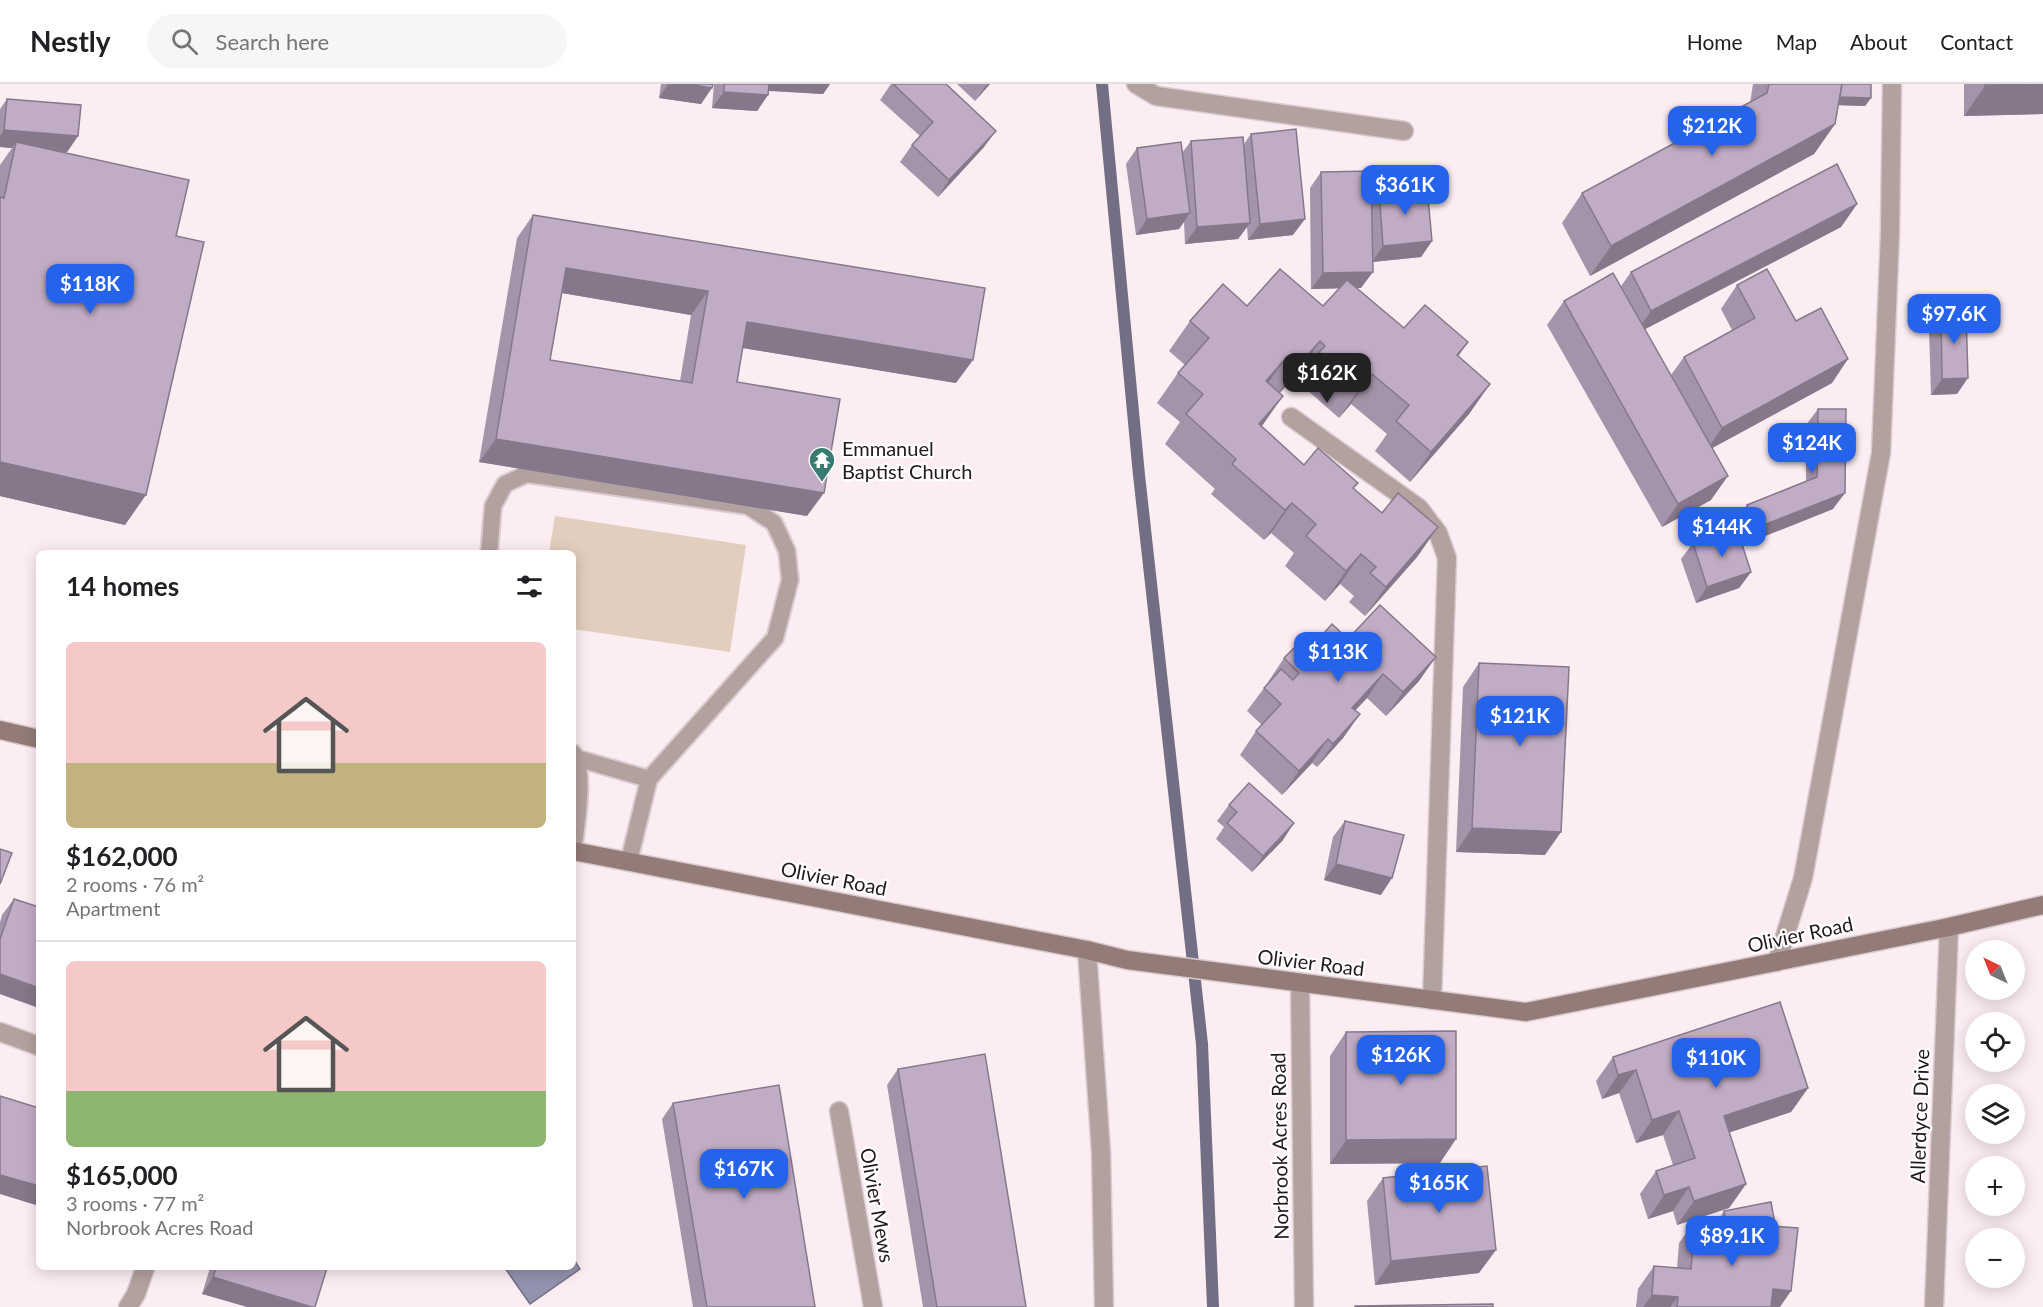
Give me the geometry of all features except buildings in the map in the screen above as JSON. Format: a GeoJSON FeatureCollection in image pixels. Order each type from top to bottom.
{"type":"FeatureCollection","features":[{"type":"Feature","properties":{"kind":"main road"},"geometry":{"type":"LineString","coordinates":[[0,730],[36,738]]}},
{"type":"Feature","properties":{"kind":"main road","name":"Olivier Road"},"geometry":{"type":"LineString","coordinates":[[576,852],[1087,950],[1127,960],[1526,1012],[1949,927],[2043,905]]}},
{"type":"Feature","properties":{"kind":"street"},"geometry":{"type":"LineString","coordinates":[[1136,84],[1156,96],[1404,131]]}},
{"type":"Feature","properties":{"kind":"street"},"geometry":{"type":"LineString","coordinates":[[1777,962],[1803,878],[1881,453],[1890,233],[1892,84]]}},
{"type":"Feature","properties":{"kind":"street"},"geometry":{"type":"LineString","coordinates":[[1291,417],[1419,508],[1438,533],[1447,558],[1432,1000]]}},
{"type":"Feature","properties":{"kind":"street","name":"Allerdyce Drive"},"geometry":{"type":"LineString","coordinates":[[1934,1307],[1949,927]]}},
{"type":"Feature","properties":{"kind":"street"},"geometry":{"type":"LineString","coordinates":[[1087,950],[1101,1152],[1104,1307]]}},
{"type":"Feature","properties":{"kind":"street","name":"Norbrook Acres Road"},"geometry":{"type":"LineString","coordinates":[[1299,984],[1304,1307]]}},
{"type":"Feature","properties":{"kind":"street"},"geometry":{"type":"LineString","coordinates":[[0,1032],[36,1045]]}},
{"type":"Feature","properties":{"kind":"street","name":"Olivier Mews"},"geometry":{"type":"LineString","coordinates":[[839,1111],[873,1307]]}},
{"type":"Feature","properties":{"kind":"street"},"geometry":{"type":"LineString","coordinates":[[128,1307],[136,1294],[143,1270]]}},
{"type":"Feature","properties":{"kind":"lane"},"geometry":{"type":"LineString","coordinates":[[489,550],[493,506],[505,484],[527,474],[748,506],[774,523],[787,551],[790,580],[775,638],[649,779],[628,861]]}},
{"type":"Feature","properties":{"kind":"lane"},"geometry":{"type":"LineString","coordinates":[[576,755],[649,779]]}},
{"type":"Feature","properties":{"kind":"lane"},"geometry":{"type":"LineString","coordinates":[[576,761],[580,784],[576,822]]}},
{"type":"Feature","properties":{"kind":"shaded area"},"geometry":{"type":"Polygon","coordinates":[[[555,516],[746,545],[730,652],[576,629],[576,550],[549,550],[555,516]]]}},
{"type":"Feature","properties":{"kind":"water"},"geometry":{"type":"Polygon","coordinates":[[[576,1263],[580,1269],[530,1304],[506,1270],[576,1270],[576,1263]]]}},
{"type":"Feature","properties":{"kind":"waterway"},"geometry":{"type":"LineString","coordinates":[[1102,84],[1139,475],[1202,1044],[1213,1307]]}},
{"type":"Feature","properties":{"kind":"place","name":"Emmanuel Baptist Church"},"geometry":{"type":"Point","coordinates":[822,483]}}]}
